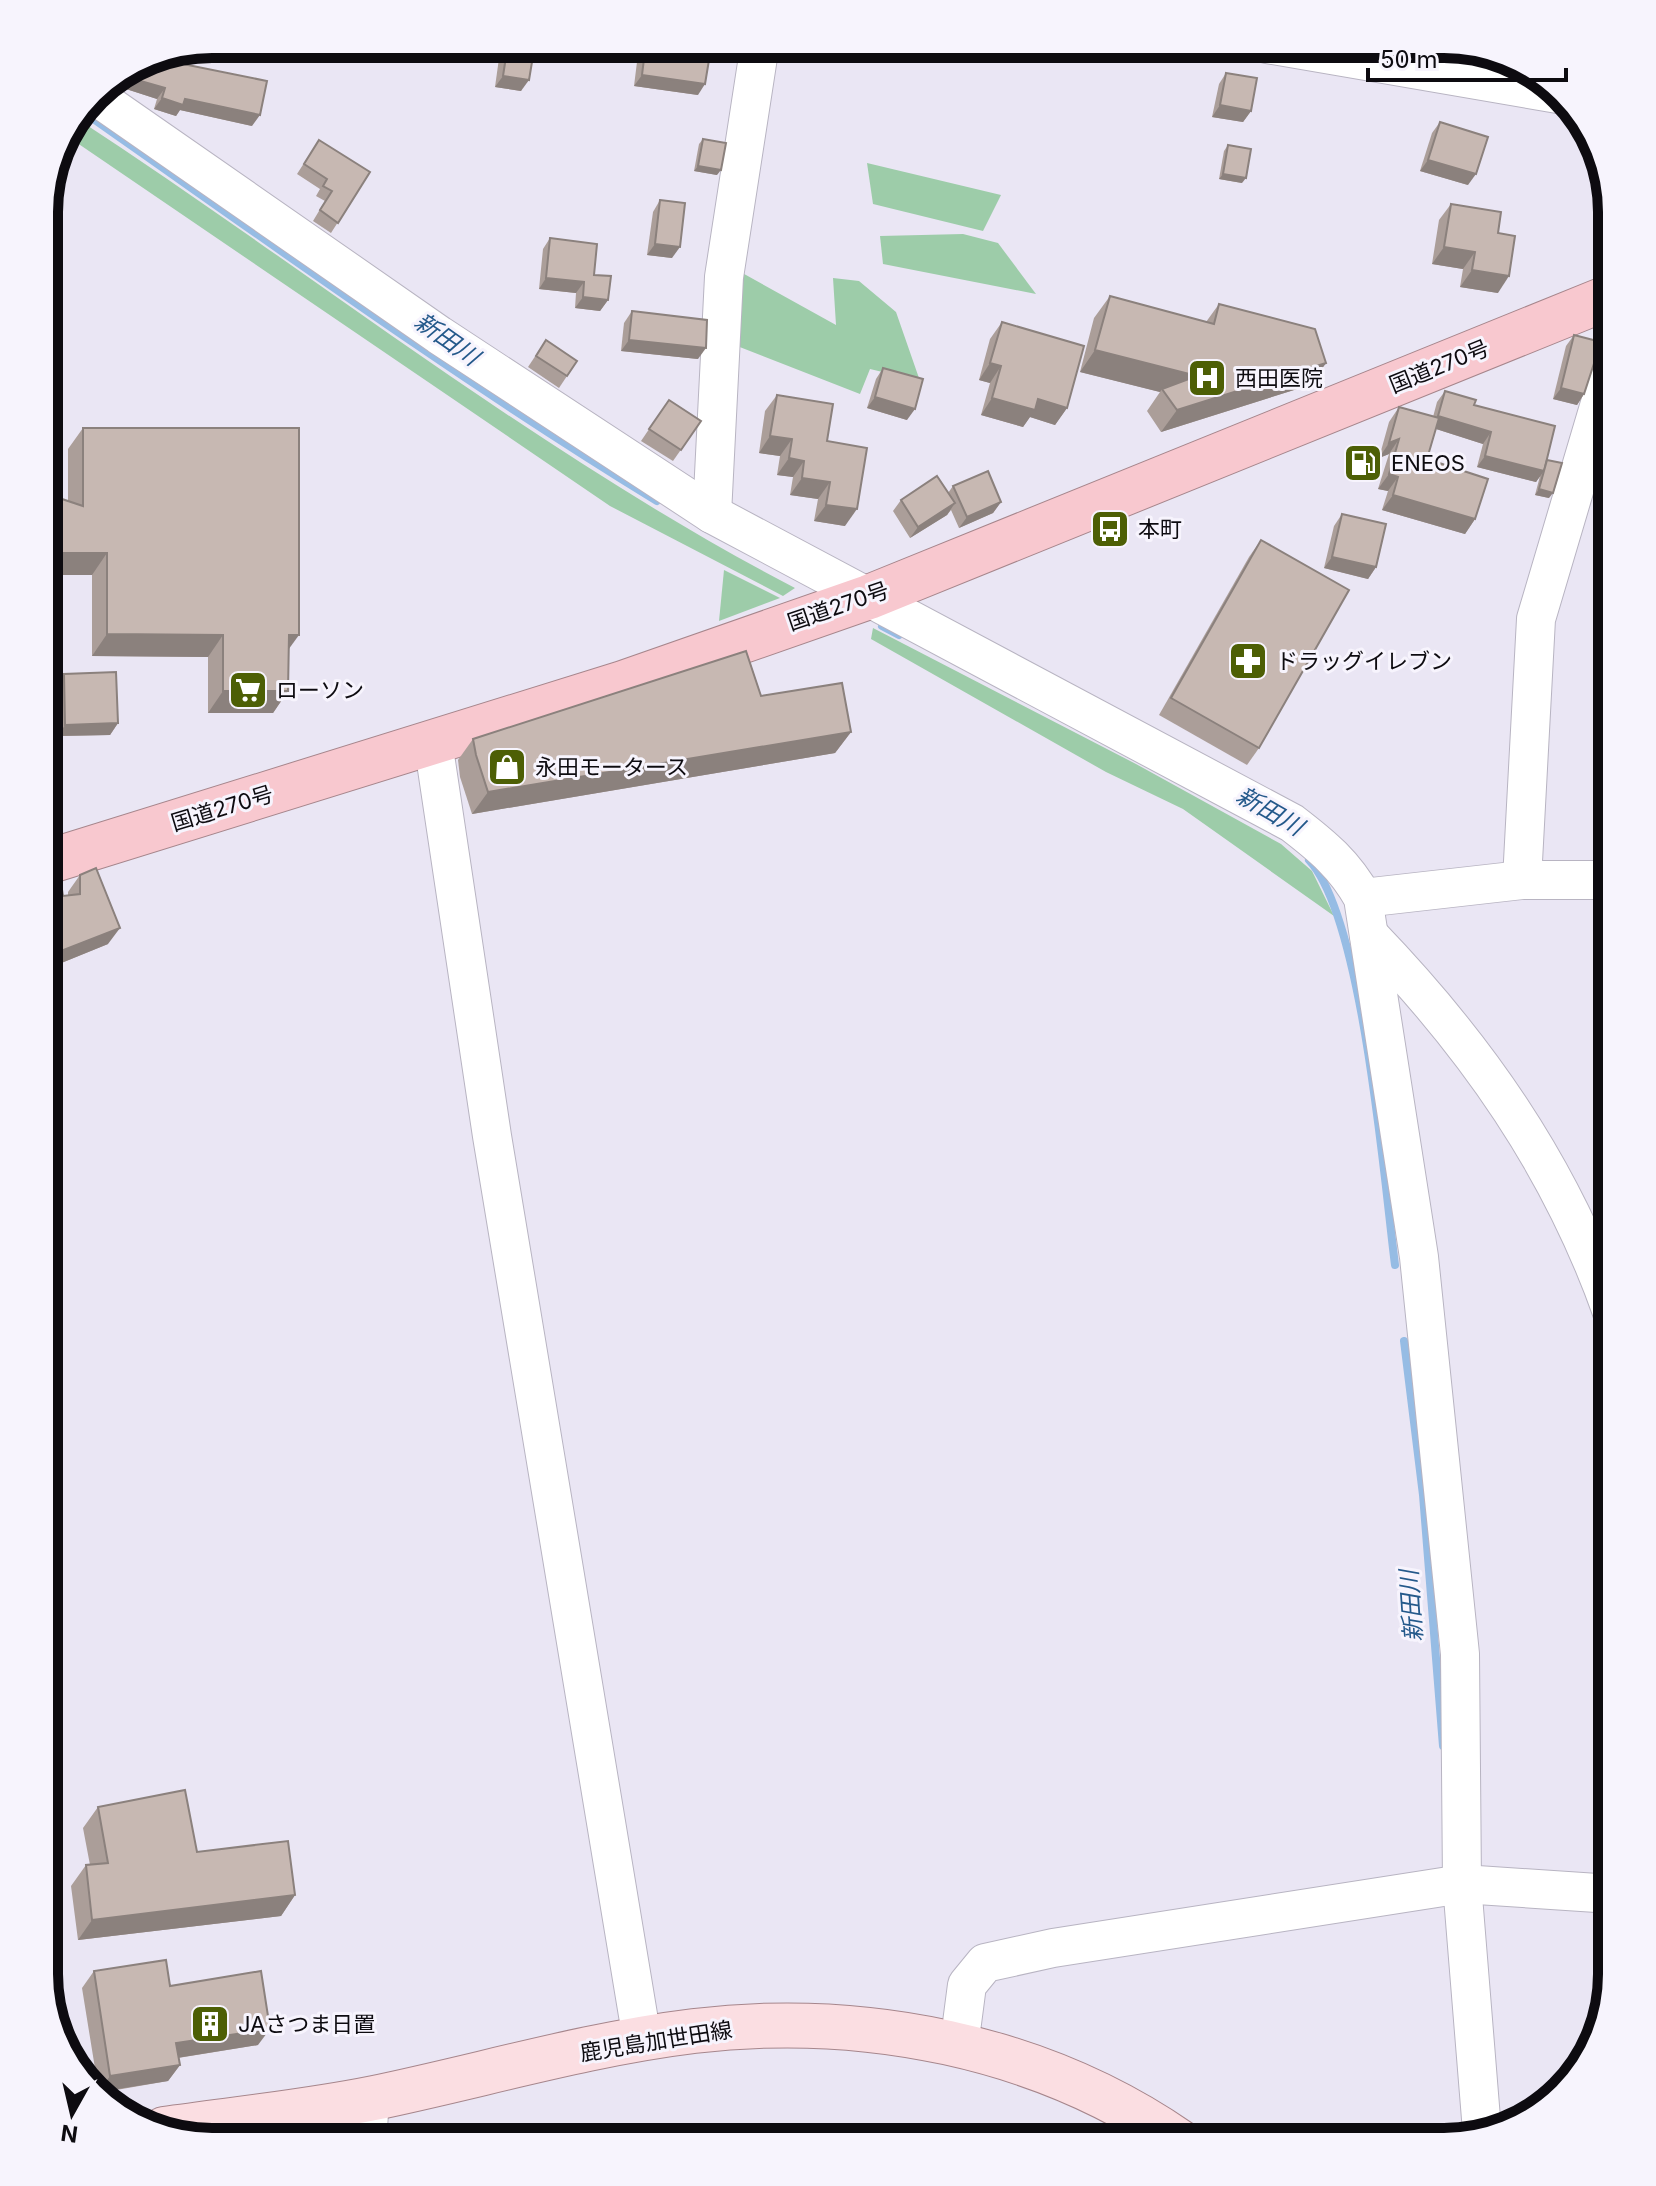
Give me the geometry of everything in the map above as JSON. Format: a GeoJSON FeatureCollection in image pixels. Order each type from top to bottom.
{"type":"FeatureCollection","features":[{"type":"Feature","properties":{"kind":"highway","name":"国道270号"},"geometry":{"type":"LineString","coordinates":[[58,859],[623,683],[869,597],[1598,302]]}},
{"type":"Feature","properties":{"kind":"main road","name":"鹿児島加世田線"},"geometry":{"type":"LineString","coordinates":[[186,2126],[370,2099],[642,2039],[695,2031],[834,2025],[922,2036],[959,2046],[1071,2083],[1160,2128]]}},
{"type":"Feature","properties":{"kind":"street"},"geometry":{"type":"LineString","coordinates":[[712,514],[724,277],[758,58]]}},
{"type":"Feature","properties":{"kind":"street"},"geometry":{"type":"LineString","coordinates":[[1348,58],[1539,91]]}},
{"type":"Feature","properties":{"kind":"street"},"geometry":{"type":"LineString","coordinates":[[104,102],[427,327],[712,514],[1292,823],[1329,851],[1349,872],[1363,898],[1419,1257],[1460,1654],[1462,1884],[1481,2124]]}},
{"type":"Feature","properties":{"kind":"street"},"geometry":{"type":"LineString","coordinates":[[1522,880],[1536,619],[1598,410]]}},
{"type":"Feature","properties":{"kind":"street"},"geometry":{"type":"LineString","coordinates":[[433,742],[494,1151],[642,2039]]}},
{"type":"Feature","properties":{"kind":"street"},"geometry":{"type":"LineString","coordinates":[[1363,898],[1522,880],[1598,880]]}},
{"type":"Feature","properties":{"kind":"street"},"geometry":{"type":"LineString","coordinates":[[1369,935],[1435,1008],[1504,1097],[1550,1168],[1598,1273]]}},
{"type":"Feature","properties":{"kind":"street"},"geometry":{"type":"LineString","coordinates":[[959,2046],[967,1985],[985,1963],[1053,1948],[1462,1884],[1598,1893]]}},
{"type":"Feature","properties":{"kind":"street"},"geometry":{"type":"LineString","coordinates":[[368,2128],[370,2099]]}},
{"type":"Feature","properties":{"kind":"green space"},"geometry":{"type":"Polygon","coordinates":[[[1464,60],[1504,71],[1463,66],[1464,60]]]}},
{"type":"Feature","properties":{"kind":"green space"},"geometry":{"type":"Polygon","coordinates":[[[84,126],[609,481],[795,588],[783,596],[610,506],[75,142],[84,126]]]}},
{"type":"Feature","properties":{"kind":"green space"},"geometry":{"type":"Polygon","coordinates":[[[867,163],[1001,195],[983,231],[873,204],[867,163]]]}},
{"type":"Feature","properties":{"kind":"green space"},"geometry":{"type":"Polygon","coordinates":[[[963,234],[998,243],[1036,294],[883,264],[880,236],[963,234]]]}},
{"type":"Feature","properties":{"kind":"green space"},"geometry":{"type":"Polygon","coordinates":[[[737,270],[836,325],[833,278],[859,281],[896,312],[920,381],[870,369],[860,394],[732,344],[737,270]]]}},
{"type":"Feature","properties":{"kind":"green space"},"geometry":{"type":"Polygon","coordinates":[[[724,570],[780,598],[719,621],[724,570]]]}},
{"type":"Feature","properties":{"kind":"green space"},"geometry":{"type":"Polygon","coordinates":[[[873,628],[1136,764],[1281,844],[1312,871],[1334,916],[1183,809],[1106,772],[871,639],[873,628]]]}},
{"type":"Feature","properties":{"kind":"building"},"geometry":{"type":"Polygon","coordinates":[[[506,58],[533,58],[529,80],[503,76],[506,58]]]}},
{"type":"Feature","properties":{"kind":"building"},"geometry":{"type":"Polygon","coordinates":[[[644,58],[709,60],[705,84],[642,75],[644,58]]]}},
{"type":"Feature","properties":{"kind":"building"},"geometry":{"type":"Polygon","coordinates":[[[175,62],[267,81],[260,115],[185,99],[183,105],[162,98],[165,88],[134,79],[175,62]]]}},
{"type":"Feature","properties":{"kind":"building"},"geometry":{"type":"Polygon","coordinates":[[[1226,73],[1257,78],[1251,111],[1220,105],[1226,73]]]}},
{"type":"Feature","properties":{"kind":"building"},"geometry":{"type":"Polygon","coordinates":[[[1440,122],[1488,137],[1476,174],[1428,160],[1440,122]]]}},
{"type":"Feature","properties":{"kind":"building"},"geometry":{"type":"Polygon","coordinates":[[[703,139],[726,143],[721,170],[698,166],[703,139]]]}},
{"type":"Feature","properties":{"kind":"building"},"geometry":{"type":"Polygon","coordinates":[[[319,140],[370,172],[338,223],[320,210],[332,191],[323,186],[327,179],[304,164],[319,140]]]}},
{"type":"Feature","properties":{"kind":"building"},"geometry":{"type":"Polygon","coordinates":[[[1228,145],[1251,149],[1246,178],[1223,174],[1228,145]]]}},
{"type":"Feature","properties":{"kind":"building"},"geometry":{"type":"Polygon","coordinates":[[[660,200],[685,203],[680,247],[655,244],[660,200]]]}},
{"type":"Feature","properties":{"kind":"building"},"geometry":{"type":"Polygon","coordinates":[[[1451,204],[1501,212],[1498,233],[1515,236],[1509,276],[1472,270],[1475,252],[1444,247],[1451,204]]]}},
{"type":"Feature","properties":{"kind":"building"},"geometry":{"type":"Polygon","coordinates":[[[550,238],[597,244],[594,275],[611,276],[608,300],[583,297],[584,282],[546,278],[550,238]]]}},
{"type":"Feature","properties":{"kind":"building"},"geometry":{"type":"Polygon","coordinates":[[[1110,296],[1214,324],[1219,304],[1315,329],[1326,363],[1177,410],[1162,389],[1197,376],[1095,350],[1110,296]]]}},
{"type":"Feature","properties":{"kind":"building"},"geometry":{"type":"Polygon","coordinates":[[[632,311],[707,320],[706,348],[629,340],[632,311]]]}},
{"type":"Feature","properties":{"kind":"building"},"geometry":{"type":"Polygon","coordinates":[[[1002,322],[1084,346],[1067,408],[1038,399],[1035,410],[992,398],[1001,366],[990,363],[1002,322]]]}},
{"type":"Feature","properties":{"kind":"building"},"geometry":{"type":"Polygon","coordinates":[[[1574,335],[1598,341],[1598,351],[1584,394],[1561,388],[1574,335]]]}},
{"type":"Feature","properties":{"kind":"building"},"geometry":{"type":"Polygon","coordinates":[[[546,340],[577,361],[567,376],[536,356],[546,340]]]}},
{"type":"Feature","properties":{"kind":"building"},"geometry":{"type":"Polygon","coordinates":[[[883,368],[923,379],[915,409],[875,397],[883,368]]]}},
{"type":"Feature","properties":{"kind":"building"},"geometry":{"type":"Polygon","coordinates":[[[1445,391],[1476,400],[1474,405],[1555,426],[1544,471],[1485,456],[1491,432],[1438,416],[1445,391]]]}},
{"type":"Feature","properties":{"kind":"building"},"geometry":{"type":"Polygon","coordinates":[[[777,395],[833,404],[827,441],[867,448],[857,509],[826,505],[830,482],[802,478],[804,461],[789,458],[792,439],[770,436],[777,395]]]}},
{"type":"Feature","properties":{"kind":"building"},"geometry":{"type":"Polygon","coordinates":[[[669,400],[701,421],[681,450],[649,429],[669,400]]]}},
{"type":"Feature","properties":{"kind":"building"},"geometry":{"type":"Polygon","coordinates":[[[1399,407],[1439,418],[1427,459],[1488,479],[1475,519],[1393,495],[1398,477],[1389,474],[1399,439],[1389,443],[1399,407]]]}},
{"type":"Feature","properties":{"kind":"building"},"geometry":{"type":"Polygon","coordinates":[[[83,428],[299,428],[299,635],[289,635],[288,691],[223,691],[223,635],[107,634],[107,553],[58,553],[58,498],[83,506],[83,428]]]}},
{"type":"Feature","properties":{"kind":"building"},"geometry":{"type":"Polygon","coordinates":[[[1547,460],[1562,463],[1553,493],[1539,489],[1547,460]]]}},
{"type":"Feature","properties":{"kind":"building"},"geometry":{"type":"Polygon","coordinates":[[[988,471],[1001,502],[967,517],[953,486],[988,471]]]}},
{"type":"Feature","properties":{"kind":"building"},"geometry":{"type":"Polygon","coordinates":[[[937,476],[955,503],[918,527],[901,500],[937,476]]]}},
{"type":"Feature","properties":{"kind":"building"},"geometry":{"type":"Polygon","coordinates":[[[1342,514],[1386,524],[1376,567],[1332,557],[1342,514]]]}},
{"type":"Feature","properties":{"kind":"building","name":"ドラッグイレブン"},"geometry":{"type":"Polygon","coordinates":[[[1261,540],[1349,590],[1259,748],[1171,698],[1261,540]]]}},
{"type":"Feature","properties":{"kind":"building"},"geometry":{"type":"Polygon","coordinates":[[[746,651],[761,696],[842,683],[851,732],[488,792],[473,739],[746,651]]]}},
{"type":"Feature","properties":{"kind":"building"},"geometry":{"type":"Polygon","coordinates":[[[116,672],[118,723],[65,725],[64,674],[116,672]]]}},
{"type":"Feature","properties":{"kind":"building"},"geometry":{"type":"Polygon","coordinates":[[[96,868],[120,928],[61,951],[58,944],[58,884],[61,883],[63,896],[80,894],[80,875],[96,868]]]}},
{"type":"Feature","properties":{"kind":"building"},"geometry":{"type":"Polygon","coordinates":[[[185,1790],[197,1852],[288,1841],[295,1895],[92,1920],[86,1865],[108,1863],[98,1807],[185,1790]]]}},
{"type":"Feature","properties":{"kind":"building"},"geometry":{"type":"Polygon","coordinates":[[[166,1960],[170,1986],[261,1971],[270,2029],[176,2043],[180,2065],[112,2076],[94,1971],[166,1960]]]}},
{"type":"Feature","properties":{"kind":"waterway","name":"新田川"},"geometry":{"type":"LineString","coordinates":[[91,117],[510,408],[657,501]]}},
{"type":"Feature","properties":{"kind":"waterway","name":"新田川"},"geometry":{"type":"LineString","coordinates":[[882,626],[899,635]]}},
{"type":"Feature","properties":{"kind":"waterway","name":"新田川"},"geometry":{"type":"LineString","coordinates":[[1309,860],[1328,891],[1344,936],[1357,991],[1377,1114],[1395,1265]]}},
{"type":"Feature","properties":{"kind":"waterway","name":"新田川"},"geometry":{"type":"LineString","coordinates":[[1404,1341],[1423,1495],[1443,1746]]}},
{"type":"Feature","properties":{"kind":"place","name":"西田医院"},"geometry":{"type":"Point","coordinates":[1207,378]}},
{"type":"Feature","properties":{"kind":"place","name":"ENEOS"},"geometry":{"type":"Point","coordinates":[1363,463]}},
{"type":"Feature","properties":{"kind":"place","name":"本町"},"geometry":{"type":"Point","coordinates":[1110,529]}},
{"type":"Feature","properties":{"kind":"place","name":"ドラッグイレブン"},"geometry":{"type":"Point","coordinates":[1248,661]}},
{"type":"Feature","properties":{"kind":"place","name":"ローソン"},"geometry":{"type":"Point","coordinates":[248,690]}},
{"type":"Feature","properties":{"kind":"place","name":"永田モータース"},"geometry":{"type":"Point","coordinates":[507,767]}},
{"type":"Feature","properties":{"kind":"place","name":"JAさつま日置"},"geometry":{"type":"Point","coordinates":[210,2024]}}]}
